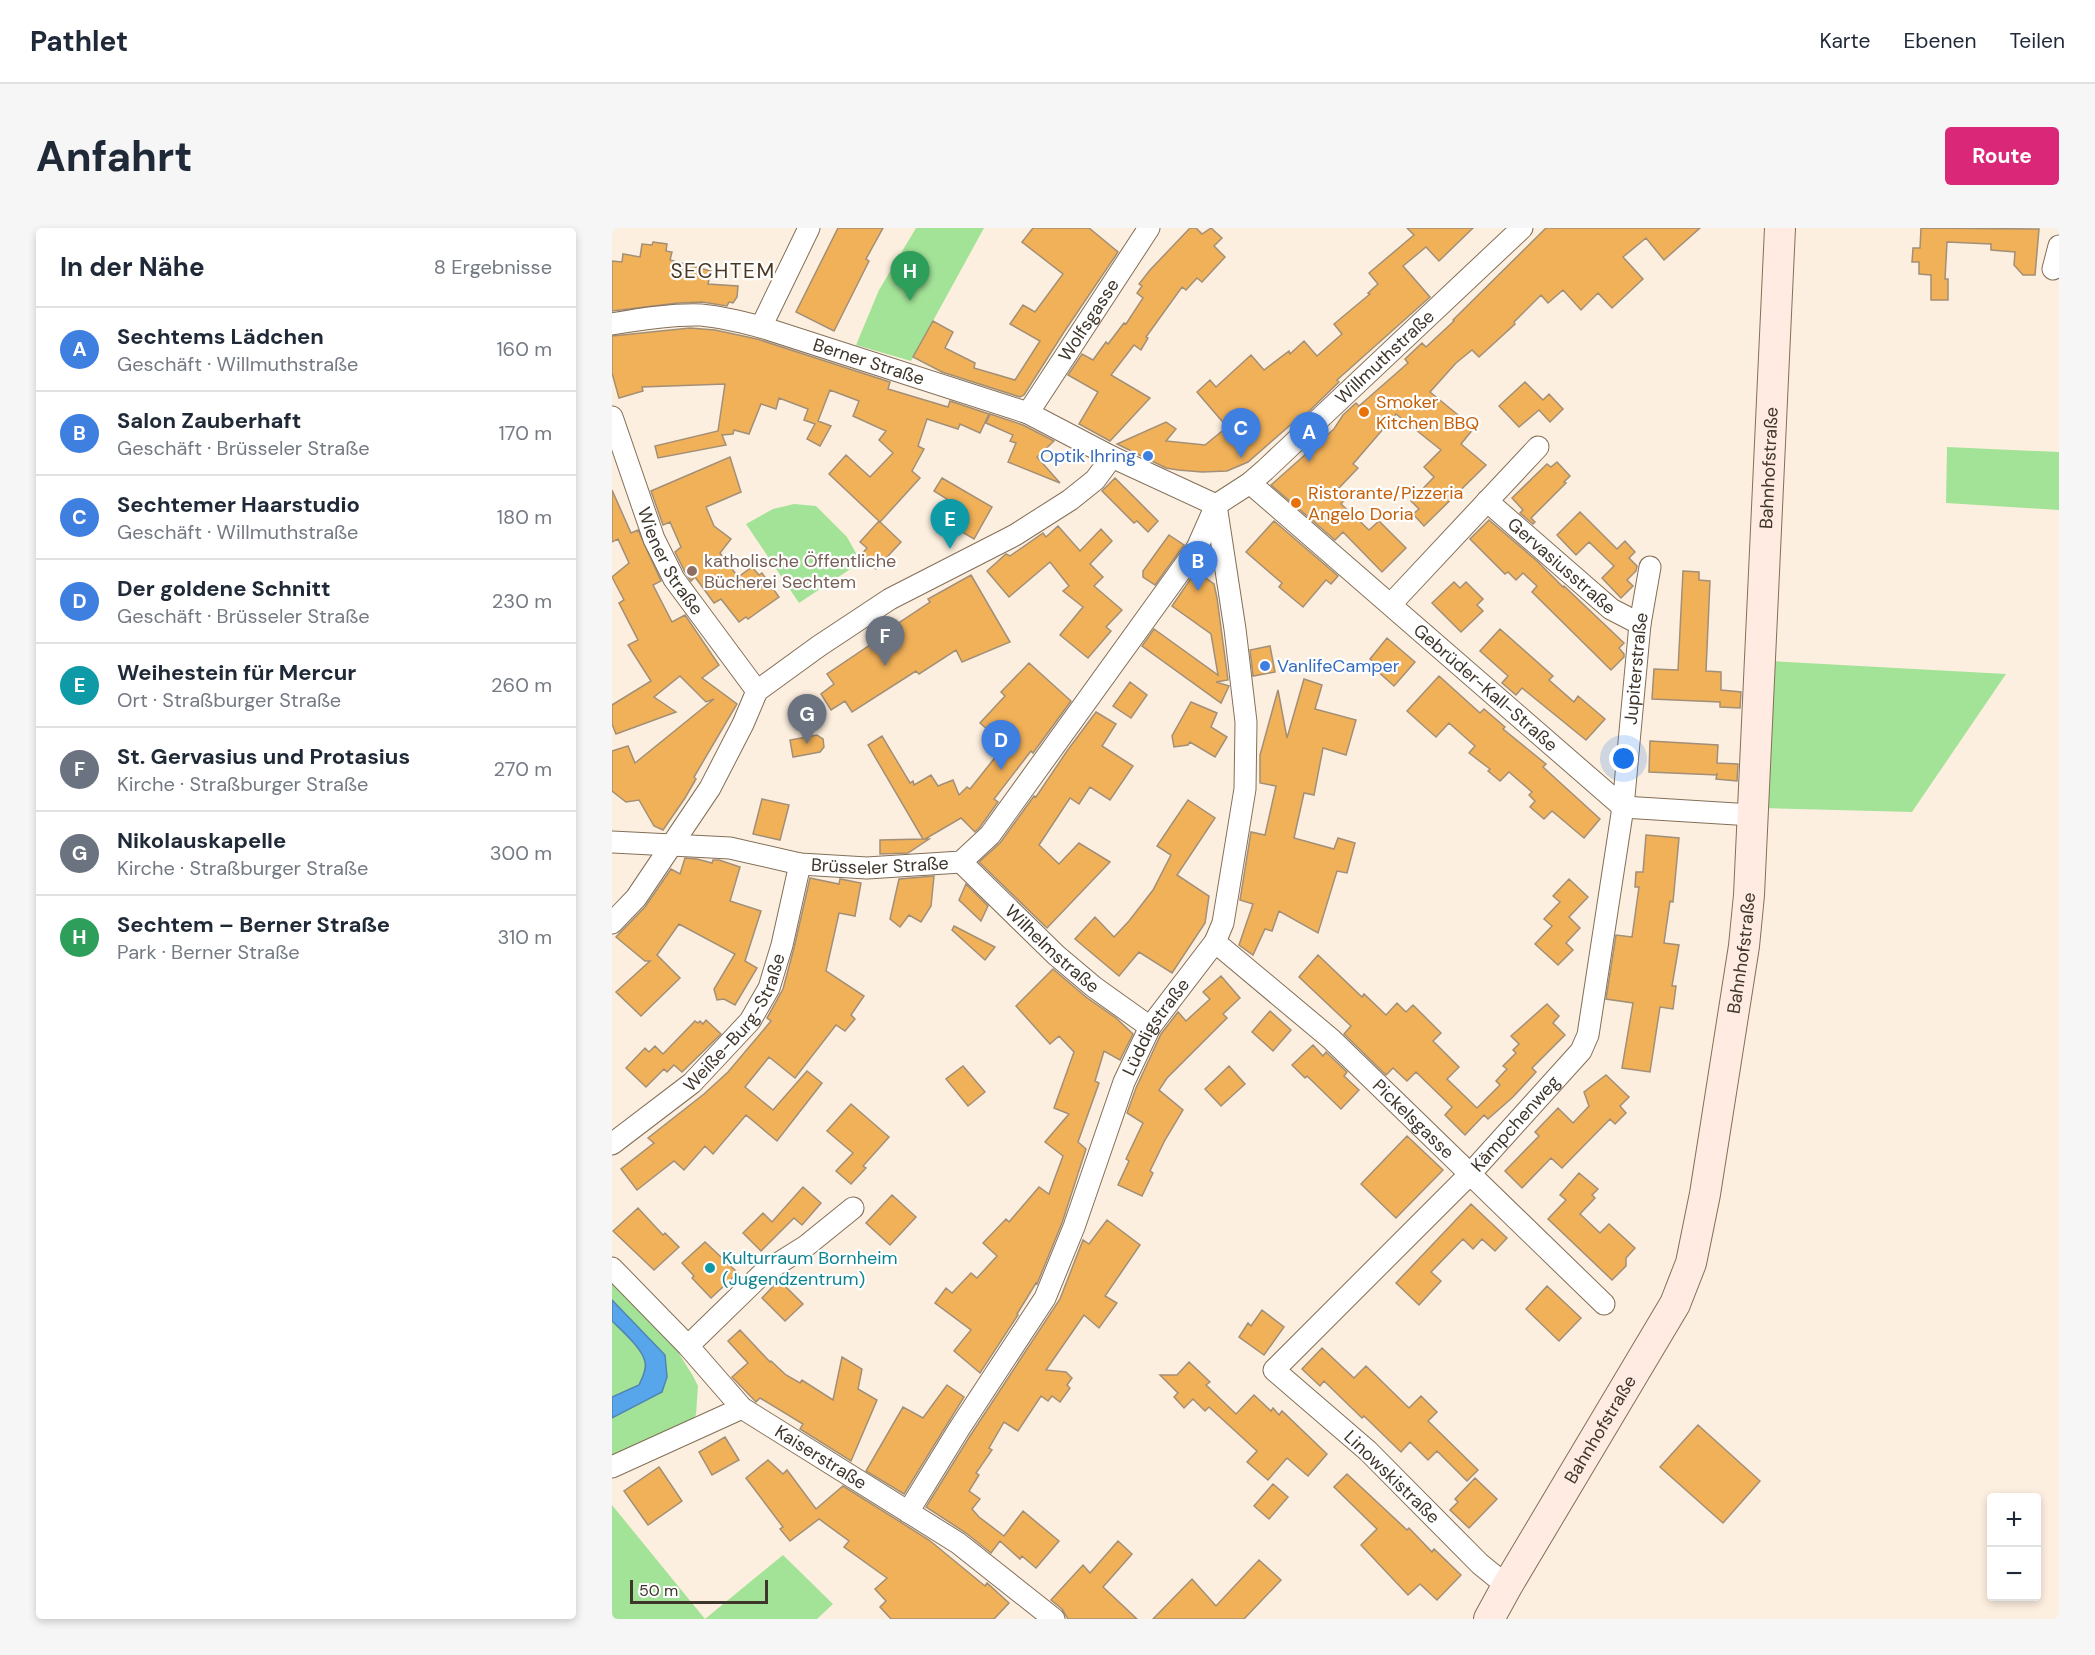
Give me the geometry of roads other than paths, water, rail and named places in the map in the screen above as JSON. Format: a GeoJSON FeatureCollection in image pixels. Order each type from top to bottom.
{"type":"FeatureCollection","features":[{"type":"Feature","properties":{"kind":"main road","name":"Bahnhofstraße"},"geometry":{"type":"LineString","coordinates":[[1489,1619],[1676,1304],[1691,1263],[1707,1182],[1744,946],[1749,895],[1780,228]]}},
{"type":"Feature","properties":{"kind":"street"},"geometry":{"type":"LineString","coordinates":[[761,327],[809,228]]}},
{"type":"Feature","properties":{"kind":"street","name":"Wolfsgasse"},"geometry":{"type":"LineString","coordinates":[[1028,413],[1149,228]]}},
{"type":"Feature","properties":{"kind":"street","name":"Willmuthstraße"},"geometry":{"type":"LineString","coordinates":[[1216,505],[1250,483],[1522,228]]}},
{"type":"Feature","properties":{"kind":"street"},"geometry":{"type":"LineString","coordinates":[[2053,269],[2059,246]]}},
{"type":"Feature","properties":{"kind":"street","name":"Berner Straße"},"geometry":{"type":"LineString","coordinates":[[612,324],[649,318],[700,315],[761,327],[1028,413],[1112,457],[1216,505]]}},
{"type":"Feature","properties":{"kind":"street","name":"Wiener Straße"},"geometry":{"type":"LineString","coordinates":[[612,417],[654,540],[674,579],[757,691]]}},
{"type":"Feature","properties":{"kind":"street"},"geometry":{"type":"LineString","coordinates":[[1391,604],[1538,447]]}},
{"type":"Feature","properties":{"kind":"street"},"geometry":{"type":"LineString","coordinates":[[612,923],[636,898],[710,788],[757,691],[890,599],[1015,535],[1070,500],[1095,480],[1112,457]]}},
{"type":"Feature","properties":{"kind":"street","name":"Gebrüder-Kall-Straße"},"geometry":{"type":"LineString","coordinates":[[1250,483],[1623,807]]}},
{"type":"Feature","properties":{"kind":"street","name":"Gervasiusstraße"},"geometry":{"type":"LineString","coordinates":[[1487,501],[1611,609],[1640,624]]}},
{"type":"Feature","properties":{"kind":"street","name":"Brüsseler Straße"},"geometry":{"type":"LineString","coordinates":[[612,842],[730,849],[800,864],[867,868],[961,862],[990,835],[1197,548],[1216,505]]}},
{"type":"Feature","properties":{"kind":"street","name":"Lüddigstraße"},"geometry":{"type":"LineString","coordinates":[[908,1512],[1045,1298],[1074,1227],[1125,1082],[1150,1028],[1215,942],[1223,923],[1245,789],[1246,722],[1235,628],[1216,505]]}},
{"type":"Feature","properties":{"kind":"street","name":"Jupiterstraße"},"geometry":{"type":"LineString","coordinates":[[1623,807],[1640,624],[1650,567]]}},
{"type":"Feature","properties":{"kind":"street"},"geometry":{"type":"LineString","coordinates":[[1623,807],[1752,814]]}},
{"type":"Feature","properties":{"kind":"street","name":"Kämpchenweg"},"geometry":{"type":"LineString","coordinates":[[1274,1370],[1470,1174],[1581,1051],[1588,1035],[1623,807]]}},
{"type":"Feature","properties":{"kind":"street","name":"Wilhelmstraße"},"geometry":{"type":"LineString","coordinates":[[961,862],[1056,955],[1094,987],[1150,1028]]}},
{"type":"Feature","properties":{"kind":"street","name":"Weiße-Burg-Straße"},"geometry":{"type":"LineString","coordinates":[[612,1144],[692,1083],[750,1021],[769,988],[782,945],[800,864]]}},
{"type":"Feature","properties":{"kind":"street","name":"Pickelsgasse"},"geometry":{"type":"LineString","coordinates":[[1215,942],[1331,1039],[1604,1304]]}},
{"type":"Feature","properties":{"kind":"street"},"geometry":{"type":"LineString","coordinates":[[688,1346],[763,1273],[806,1246],[853,1208]]}},
{"type":"Feature","properties":{"kind":"street","name":"Kaiserstraße"},"geometry":{"type":"LineString","coordinates":[[612,1268],[688,1346],[742,1408],[958,1543],[1054,1619]]}},
{"type":"Feature","properties":{"kind":"street","name":"Linowskistraße"},"geometry":{"type":"LineString","coordinates":[[1274,1370],[1368,1451],[1480,1564],[1507,1586]]}},
{"type":"Feature","properties":{"kind":"street"},"geometry":{"type":"LineString","coordinates":[[612,1467],[742,1408]]}},
{"type":"Feature","properties":{"kind":"water"},"geometry":{"type":"Polygon","coordinates":[[[612,1300],[665,1355],[667,1377],[662,1392],[612,1418],[612,1397],[639,1385],[645,1365],[636,1346],[612,1321],[612,1300]]]}},
{"type":"Feature","properties":{"kind":"place","name":"Sechtem – Berner Straße"},"geometry":{"type":"Point","coordinates":[910,301]}},
{"type":"Feature","properties":{"kind":"place","name":"Smoker Kitchen BBQ"},"geometry":{"type":"Point","coordinates":[1364,412]}},
{"type":"Feature","properties":{"kind":"place","name":"Optik Ihring"},"geometry":{"type":"Point","coordinates":[1148,456]}},
{"type":"Feature","properties":{"kind":"place","name":"Sechtemer Haarstudio"},"geometry":{"type":"Point","coordinates":[1241,458]}},
{"type":"Feature","properties":{"kind":"place","name":"Sechtems Lädchen"},"geometry":{"type":"Point","coordinates":[1309,462]}},
{"type":"Feature","properties":{"kind":"place","name":"Ristorante/Pizzeria Angelo Doria"},"geometry":{"type":"Point","coordinates":[1296,503]}},
{"type":"Feature","properties":{"kind":"place","name":"Weihestein für Mercur"},"geometry":{"type":"Point","coordinates":[950,549]}},
{"type":"Feature","properties":{"kind":"place","name":"katholische Öffentliche Bücherei Sechtem"},"geometry":{"type":"Point","coordinates":[692,571]}},
{"type":"Feature","properties":{"kind":"place","name":"Salon Zauberhaft"},"geometry":{"type":"Point","coordinates":[1198,591]}},
{"type":"Feature","properties":{"kind":"place","name":"St. Gervasius und Protasius"},"geometry":{"type":"Point","coordinates":[885,666]}},
{"type":"Feature","properties":{"kind":"place","name":"VanlifeCamper"},"geometry":{"type":"Point","coordinates":[1265,666]}},
{"type":"Feature","properties":{"kind":"place","name":"Nikolauskapelle"},"geometry":{"type":"Point","coordinates":[807,744]}},
{"type":"Feature","properties":{"kind":"place","name":"Der goldene Schnitt"},"geometry":{"type":"Point","coordinates":[1001,770]}},
{"type":"Feature","properties":{"kind":"place","name":"Kulturraum Bornheim (Jugendzentrum)"},"geometry":{"type":"Point","coordinates":[710,1268]}},
{"type":"Feature","properties":{"kind":"district","name":"SECHTEM"},"geometry":{"type":"Point","coordinates":[723,271]}}]}
